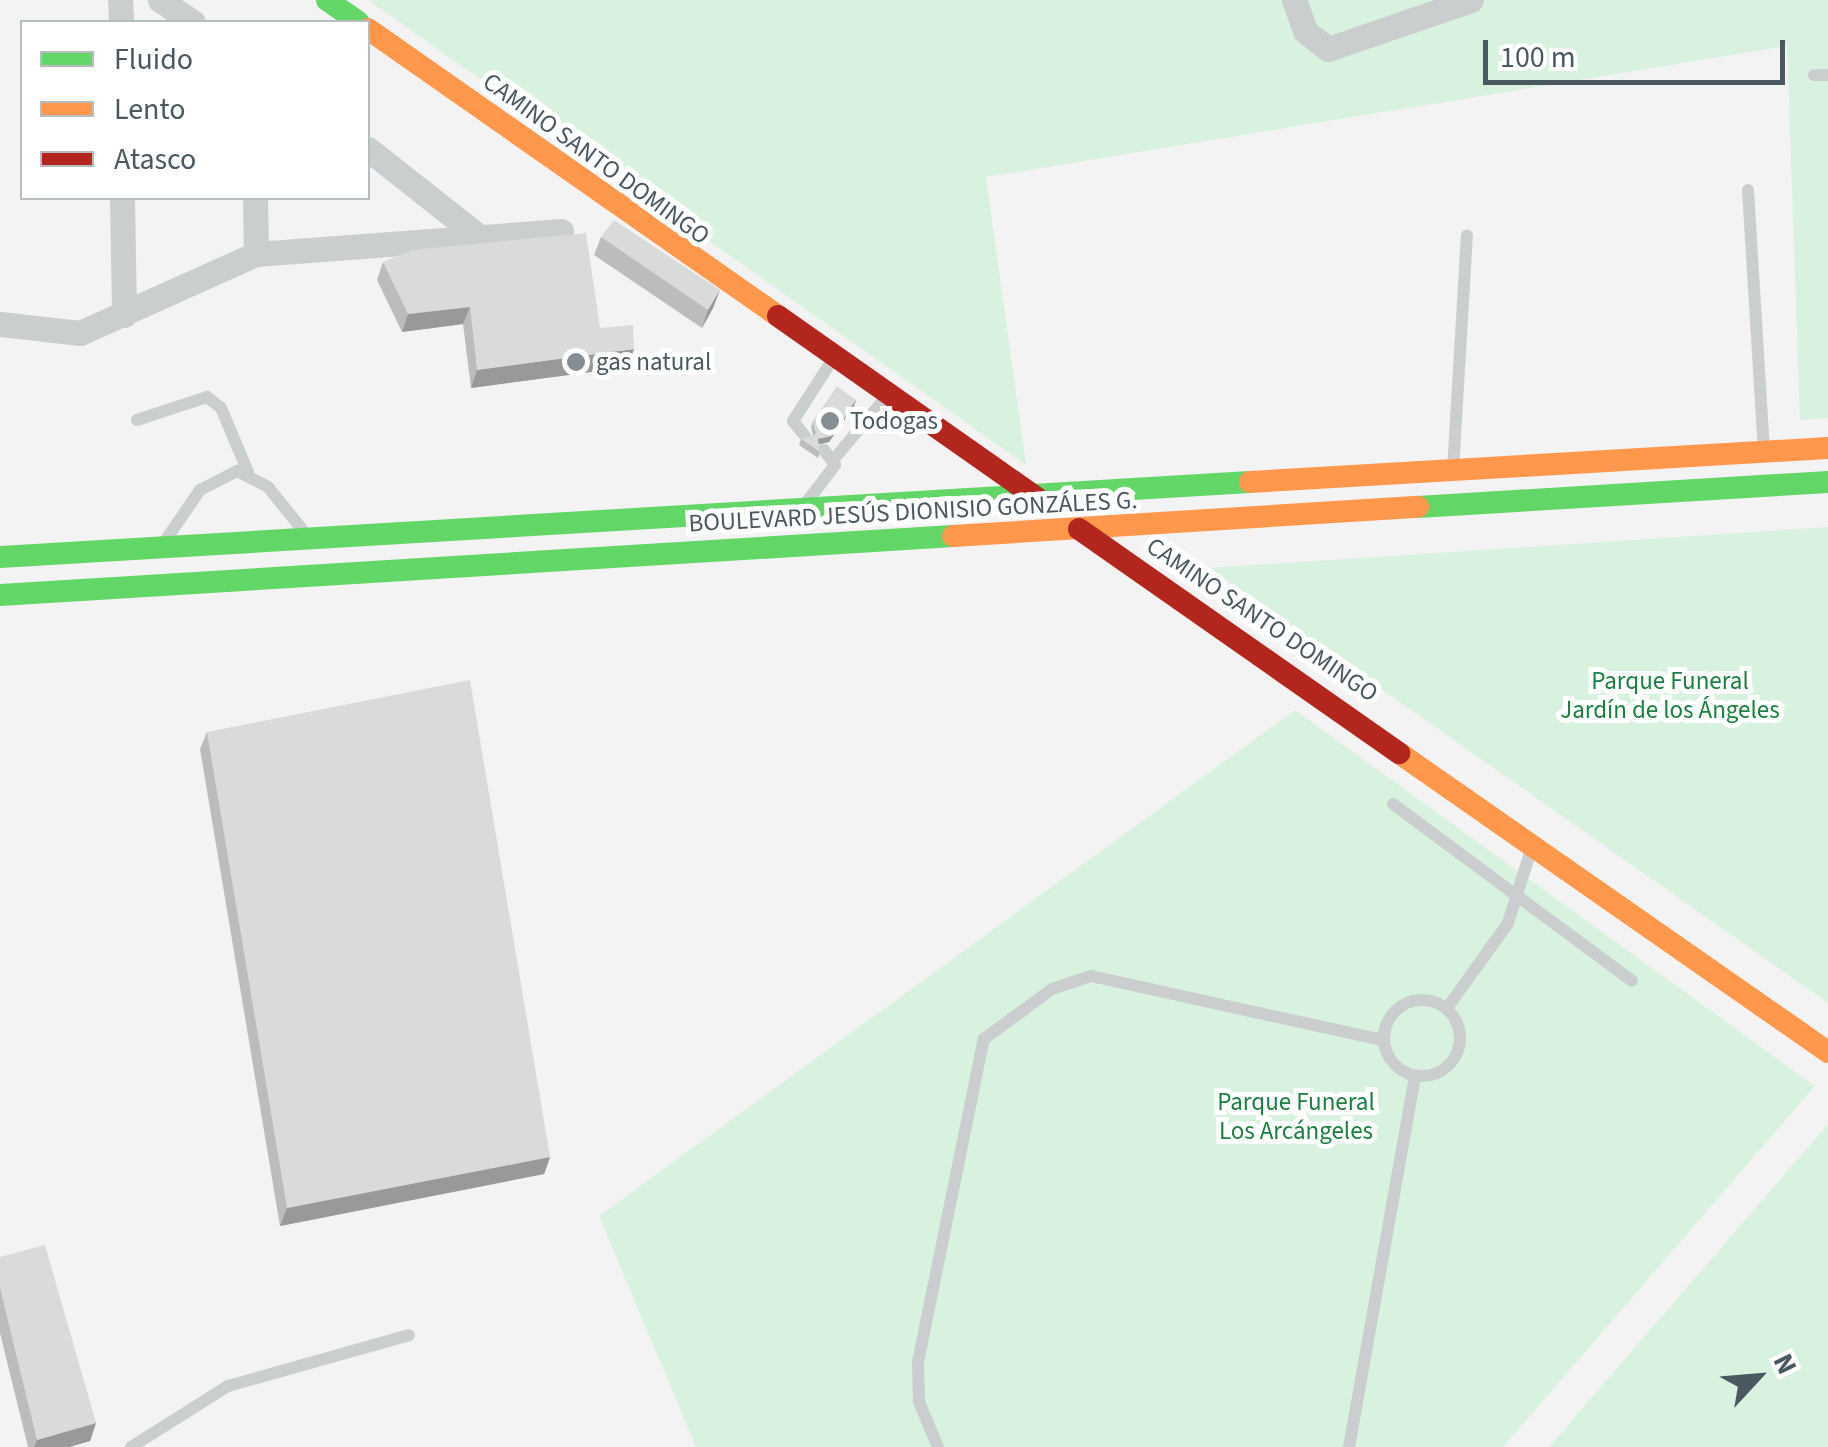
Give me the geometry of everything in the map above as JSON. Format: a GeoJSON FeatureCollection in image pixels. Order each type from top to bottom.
{"type":"FeatureCollection","features":[{"type":"Feature","properties":{"kind":"main road"},"geometry":{"type":"LineString","coordinates":[[327,0],[355,20]]}},
{"type":"Feature","properties":{"kind":"main road","name":"CAMINO SANTO DOMINGO"},"geometry":{"type":"LineString","coordinates":[[370,30],[1828,1052]]}},
{"type":"Feature","properties":{"kind":"main road"},"geometry":{"type":"LineString","coordinates":[[932,500],[955,442]]}},
{"type":"Feature","properties":{"kind":"main road","name":"BOULEVARD JESÚS DIONISIO GONZÁLES G."},"geometry":{"type":"LineString","coordinates":[[0,558],[1030,493],[1828,448]]}},
{"type":"Feature","properties":{"kind":"main road","name":"BOULEVARD JESÚS DIONISIO GONZÁLES G."},"geometry":{"type":"LineString","coordinates":[[0,595],[1828,482]]}},
{"type":"Feature","properties":{"kind":"street"},"geometry":{"type":"LineString","coordinates":[[160,0],[190,20]]}},
{"type":"Feature","properties":{"kind":"street"},"geometry":{"type":"LineString","coordinates":[[1294,0],[1305,31],[1328,49],[1461,2]]}},
{"type":"Feature","properties":{"kind":"street"},"geometry":{"type":"LineString","coordinates":[[370,152],[477,235]]}},
{"type":"Feature","properties":{"kind":"street"},"geometry":{"type":"LineString","coordinates":[[122,200],[124,315]]}},
{"type":"Feature","properties":{"kind":"street"},"geometry":{"type":"LineString","coordinates":[[255,200],[256,254]]}},
{"type":"Feature","properties":{"kind":"street"},"geometry":{"type":"LineString","coordinates":[[0,324],[65,336],[124,315],[256,254],[477,235],[561,232]]}},
{"type":"Feature","properties":{"kind":"lane"},"geometry":{"type":"LineString","coordinates":[[1748,190],[1764,450]]}},
{"type":"Feature","properties":{"kind":"lane"},"geometry":{"type":"LineString","coordinates":[[1453,472],[1467,236]]}},
{"type":"Feature","properties":{"kind":"lane"},"geometry":{"type":"LineString","coordinates":[[805,436],[793,421],[834,359]]}},
{"type":"Feature","properties":{"kind":"lane"},"geometry":{"type":"LineString","coordinates":[[802,508],[829,454],[888,396]]}},
{"type":"Feature","properties":{"kind":"lane"},"geometry":{"type":"LineString","coordinates":[[138,420],[207,397],[221,408],[248,472],[308,539]]}},
{"type":"Feature","properties":{"kind":"lane"},"geometry":{"type":"LineString","coordinates":[[161,548],[207,484],[248,472]]}},
{"type":"Feature","properties":{"kind":"lane"},"geometry":{"type":"LineString","coordinates":[[1393,804],[1632,981]]}},
{"type":"Feature","properties":{"kind":"lane"},"geometry":{"type":"LineString","coordinates":[[1446,1008],[1519,900],[1532,842]]}},
{"type":"Feature","properties":{"kind":"lane"},"geometry":{"type":"LineString","coordinates":[[938,1447],[919,1402],[918,1362],[984,1039],[1052,989],[1091,976],[1383,1040]]}},
{"type":"Feature","properties":{"kind":"lane"},"geometry":{"type":"LineString","coordinates":[[1423,999],[1446,1008],[1460,1029],[1457,1054],[1440,1072],[1415,1076],[1393,1064],[1383,1040],[1398,1006],[1423,999]]}},
{"type":"Feature","properties":{"kind":"lane"},"geometry":{"type":"LineString","coordinates":[[1349,1447],[1415,1076]]}},
{"type":"Feature","properties":{"kind":"lane"},"geometry":{"type":"LineString","coordinates":[[131,1447],[228,1386],[409,1335]]}},
{"type":"Feature","properties":{"kind":"green space"},"geometry":{"type":"Polygon","coordinates":[[[368,0],[1828,0],[1828,418],[1800,420],[1787,46],[986,177],[1026,465],[368,0]]]}},
{"type":"Feature","properties":{"kind":"green space","name":"Parque Funeral Jardín de los Ángeles"},"geometry":{"type":"Polygon","coordinates":[[[1828,527],[1828,1003],[1209,568],[1828,527]]]}},
{"type":"Feature","properties":{"kind":"green space","name":"Parque Funeral Los Arcángeles"},"geometry":{"type":"Polygon","coordinates":[[[1295,710],[1815,1086],[1503,1447],[696,1447],[599,1216],[1295,710]]]}},
{"type":"Feature","properties":{"kind":"green space"},"geometry":{"type":"Polygon","coordinates":[[[1828,1124],[1828,1447],[1549,1447],[1828,1124]]]}},
{"type":"Feature","properties":{"kind":"building"},"geometry":{"type":"Polygon","coordinates":[[[614,220],[720,290],[708,310],[601,237],[614,220]]]}},
{"type":"Feature","properties":{"kind":"building"},"geometry":{"type":"Polygon","coordinates":[[[586,233],[600,328],[633,325],[634,349],[477,370],[470,307],[408,314],[383,262],[412,250],[586,233]]]}},
{"type":"Feature","properties":{"kind":"building","name":"Todogas"},"geometry":{"type":"Polygon","coordinates":[[[837,386],[856,400],[832,436],[818,439],[820,452],[801,439],[816,434],[813,421],[837,386]]]}},
{"type":"Feature","properties":{"kind":"building"},"geometry":{"type":"Polygon","coordinates":[[[470,680],[550,1157],[287,1208],[207,732],[470,680]]]}},
{"type":"Feature","properties":{"kind":"building"},"geometry":{"type":"Polygon","coordinates":[[[45,1245],[96,1423],[37,1440],[0,1288],[0,1257],[45,1245]]]}},
{"type":"Feature","properties":{"kind":"traffic: fast"},"geometry":{"type":"LineString","coordinates":[[327,0],[355,20]]}},
{"type":"Feature","properties":{"kind":"traffic: fast"},"geometry":{"type":"LineString","coordinates":[[0,557],[1250,482]]}},
{"type":"Feature","properties":{"kind":"traffic: fast"},"geometry":{"type":"LineString","coordinates":[[1418,507],[1828,482]]}},
{"type":"Feature","properties":{"kind":"traffic: fast"},"geometry":{"type":"LineString","coordinates":[[0,595],[953,536]]}},
{"type":"Feature","properties":{"kind":"traffic: slow"},"geometry":{"type":"LineString","coordinates":[[370,30],[778,316]]}},
{"type":"Feature","properties":{"kind":"traffic: slow"},"geometry":{"type":"LineString","coordinates":[[1250,482],[1828,448]]}},
{"type":"Feature","properties":{"kind":"traffic: slow"},"geometry":{"type":"LineString","coordinates":[[953,536],[1418,507]]}},
{"type":"Feature","properties":{"kind":"traffic: slow"},"geometry":{"type":"LineString","coordinates":[[1399,753],[1828,1052]]}},
{"type":"Feature","properties":{"kind":"traffic: jam"},"geometry":{"type":"LineString","coordinates":[[778,316],[1037,498]]}},
{"type":"Feature","properties":{"kind":"traffic: jam"},"geometry":{"type":"LineString","coordinates":[[1079,529],[1399,753]]}},
{"type":"Feature","properties":{"kind":"place","name":"gas natural"},"geometry":{"type":"Point","coordinates":[576,362]}},
{"type":"Feature","properties":{"kind":"place","name":"Todogas"},"geometry":{"type":"Point","coordinates":[830,421]}}]}
